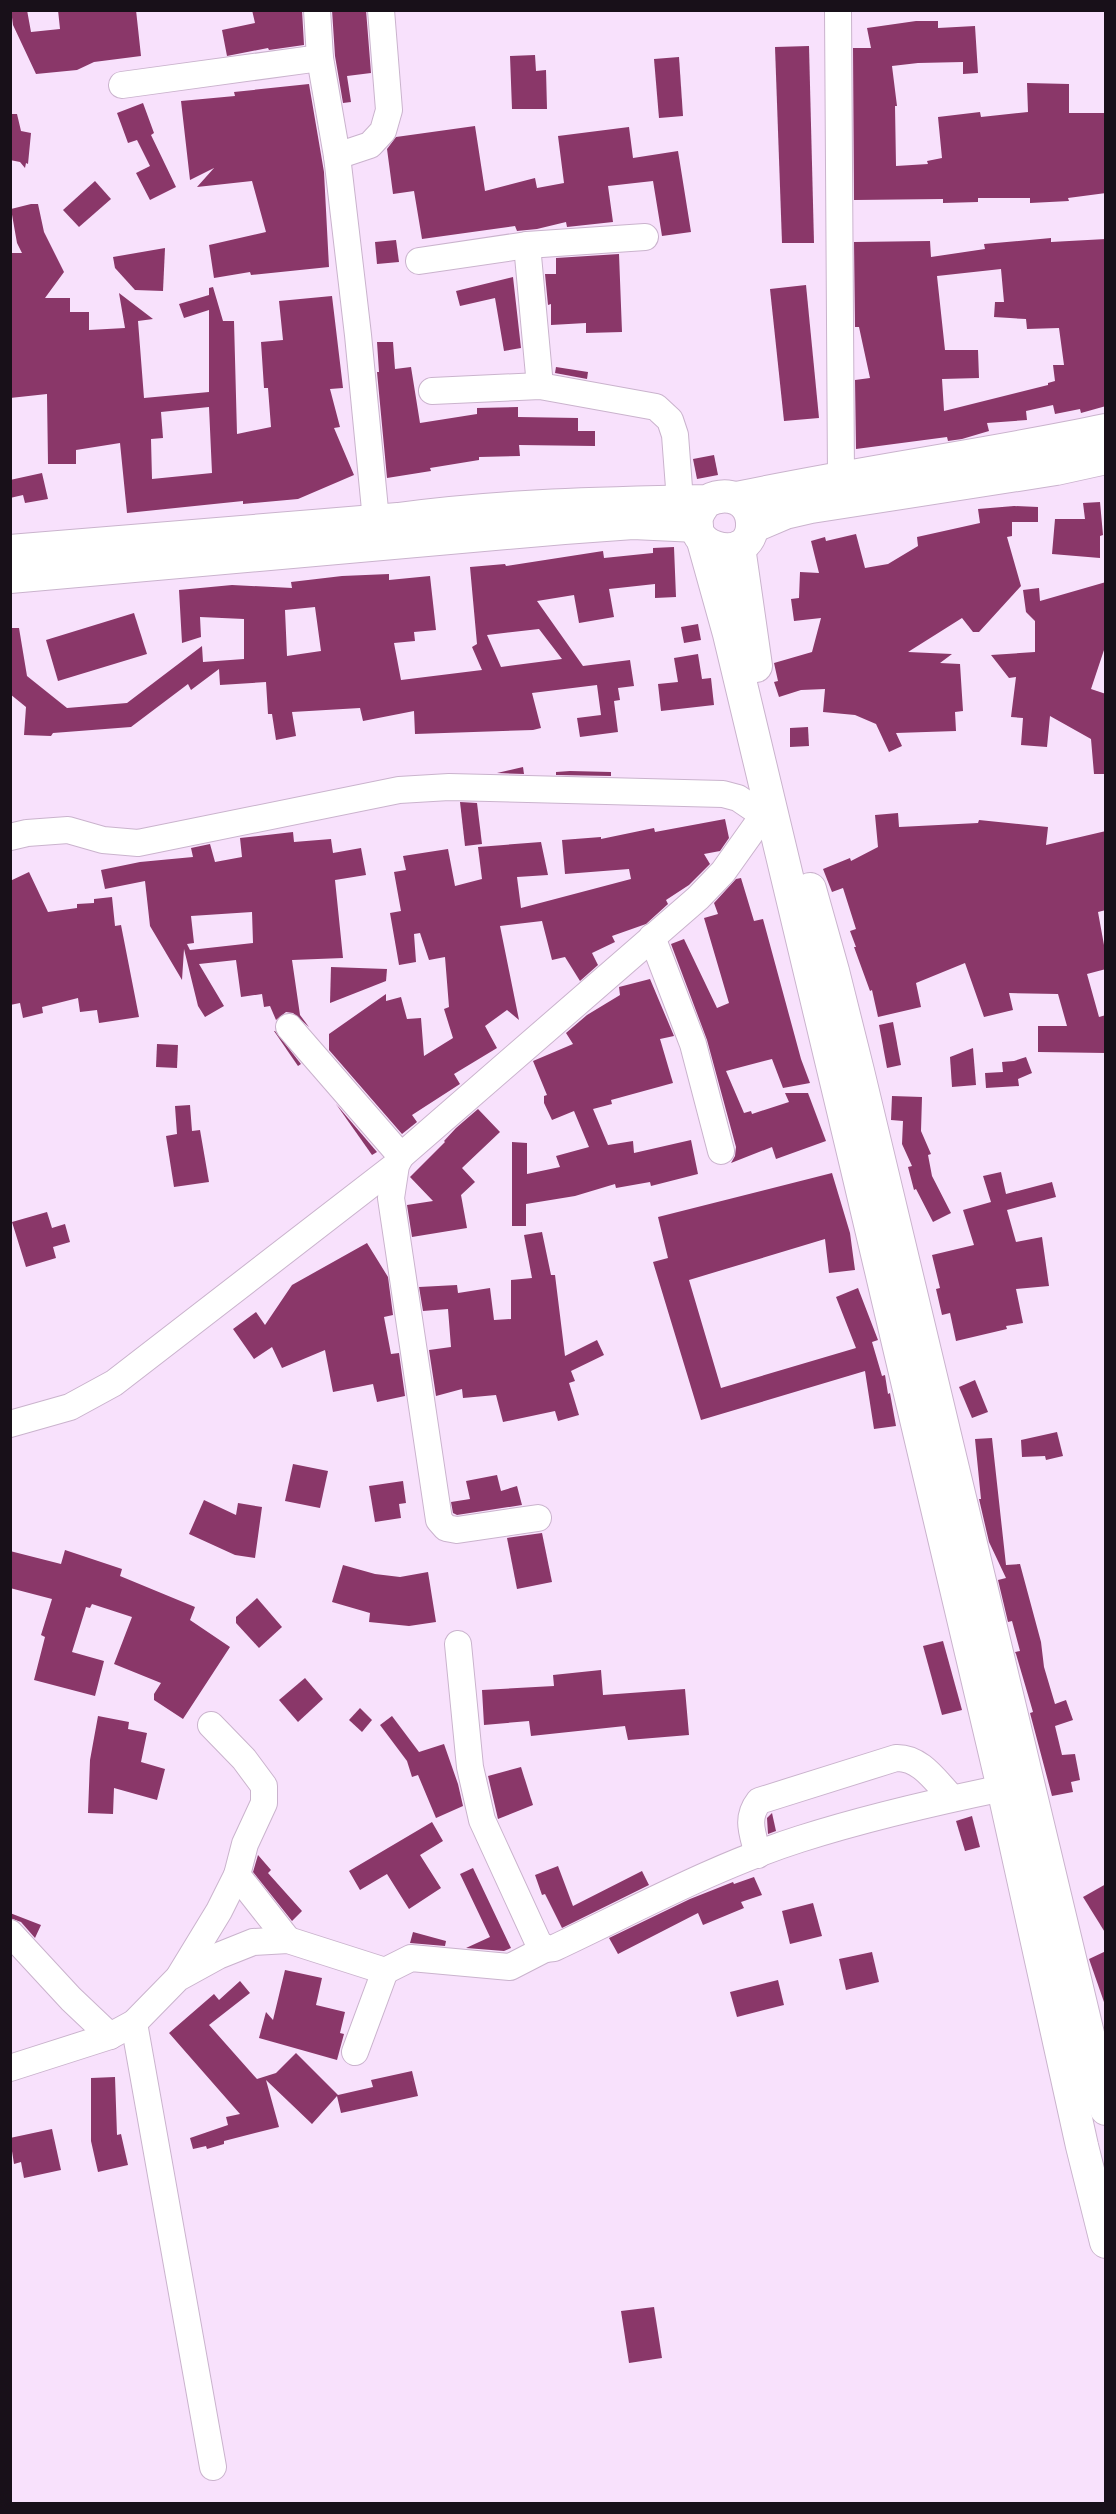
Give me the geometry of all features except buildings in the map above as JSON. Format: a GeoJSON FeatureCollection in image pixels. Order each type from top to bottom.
{"type":"FeatureCollection","features":[{"type":"Feature","properties":{"kind":"main road"},"geometry":{"type":"LineString","coordinates":[[10,551],[583,502],[705,514],[841,477],[1002,451],[1106,430]]}},
{"type":"Feature","properties":{"kind":"main road"},"geometry":{"type":"LineString","coordinates":[[705,514],[714,549],[727,551],[745,537],[785,513],[1056,469],[1106,458]]}},
{"type":"Feature","properties":{"kind":"main road"},"geometry":{"type":"LineString","coordinates":[[10,577],[633,523],[705,514],[746,506],[752,516],[745,537],[769,748],[833,971],[1004,1788],[1082,2146],[1106,2242]]}},
{"type":"Feature","properties":{"kind":"main road"},"geometry":{"type":"LineString","coordinates":[[705,514],[766,810],[1106,2109]]}},
{"type":"Feature","properties":{"kind":"street"},"geometry":{"type":"LineString","coordinates":[[317,10],[320,58],[337,156],[376,520]]}},
{"type":"Feature","properties":{"kind":"street"},"geometry":{"type":"LineString","coordinates":[[337,156],[370,145],[383,131],[389,110],[381,10]]}},
{"type":"Feature","properties":{"kind":"street"},"geometry":{"type":"LineString","coordinates":[[838,10],[841,477]]}},
{"type":"Feature","properties":{"kind":"street"},"geometry":{"type":"LineString","coordinates":[[122,85],[320,58]]}},
{"type":"Feature","properties":{"kind":"street"},"geometry":{"type":"LineString","coordinates":[[419,261],[527,245],[645,237]]}},
{"type":"Feature","properties":{"kind":"street"},"geometry":{"type":"LineString","coordinates":[[527,245],[540,386]]}},
{"type":"Feature","properties":{"kind":"street"},"geometry":{"type":"LineString","coordinates":[[432,391],[540,386],[656,407],[670,420],[705,514]]}},
{"type":"Feature","properties":{"kind":"street"},"geometry":{"type":"LineString","coordinates":[[10,837],[27,833],[68,830],[103,840],[138,843],[399,790],[449,787],[723,795],[738,798],[766,810],[723,872],[698,898],[398,1161],[114,1383],[70,1407],[10,1424]]}},
{"type":"Feature","properties":{"kind":"street"},"geometry":{"type":"LineString","coordinates":[[652,937],[693,1044],[721,1151]]}},
{"type":"Feature","properties":{"kind":"street"},"geometry":{"type":"LineString","coordinates":[[289,1027],[398,1161],[391,1198],[439,1520],[446,1528],[457,1530],[538,1518]]}},
{"type":"Feature","properties":{"kind":"street"},"geometry":{"type":"LineString","coordinates":[[458,1644],[470,1767],[482,1821],[538,1942],[545,1949]]}},
{"type":"Feature","properties":{"kind":"street"},"geometry":{"type":"LineString","coordinates":[[10,2068],[110,2036],[134,2023],[178,1978],[219,1911],[237,1875],[245,1844],[264,1803],[264,1786],[244,1759],[211,1725]]}},
{"type":"Feature","properties":{"kind":"street"},"geometry":{"type":"LineString","coordinates":[[758,1855],[750,1823],[751,1811],[759,1801],[896,1758],[909,1757],[920,1764],[952,1798]]}},
{"type":"Feature","properties":{"kind":"street"},"geometry":{"type":"LineString","coordinates":[[355,2052],[385,1971],[411,1958],[510,1967],[725,1868],[800,1839],[952,1798],[1004,1788]]}},
{"type":"Feature","properties":{"kind":"street"},"geometry":{"type":"LineString","coordinates":[[237,1875],[288,1940]]}},
{"type":"Feature","properties":{"kind":"street"},"geometry":{"type":"LineString","coordinates":[[10,1933],[71,1999],[110,2036]]}},
{"type":"Feature","properties":{"kind":"street"},"geometry":{"type":"LineString","coordinates":[[178,1978],[218,1956],[253,1942],[288,1940],[385,1971]]}},
{"type":"Feature","properties":{"kind":"street"},"geometry":{"type":"LineString","coordinates":[[134,2023],[213,2467]]}}]}
